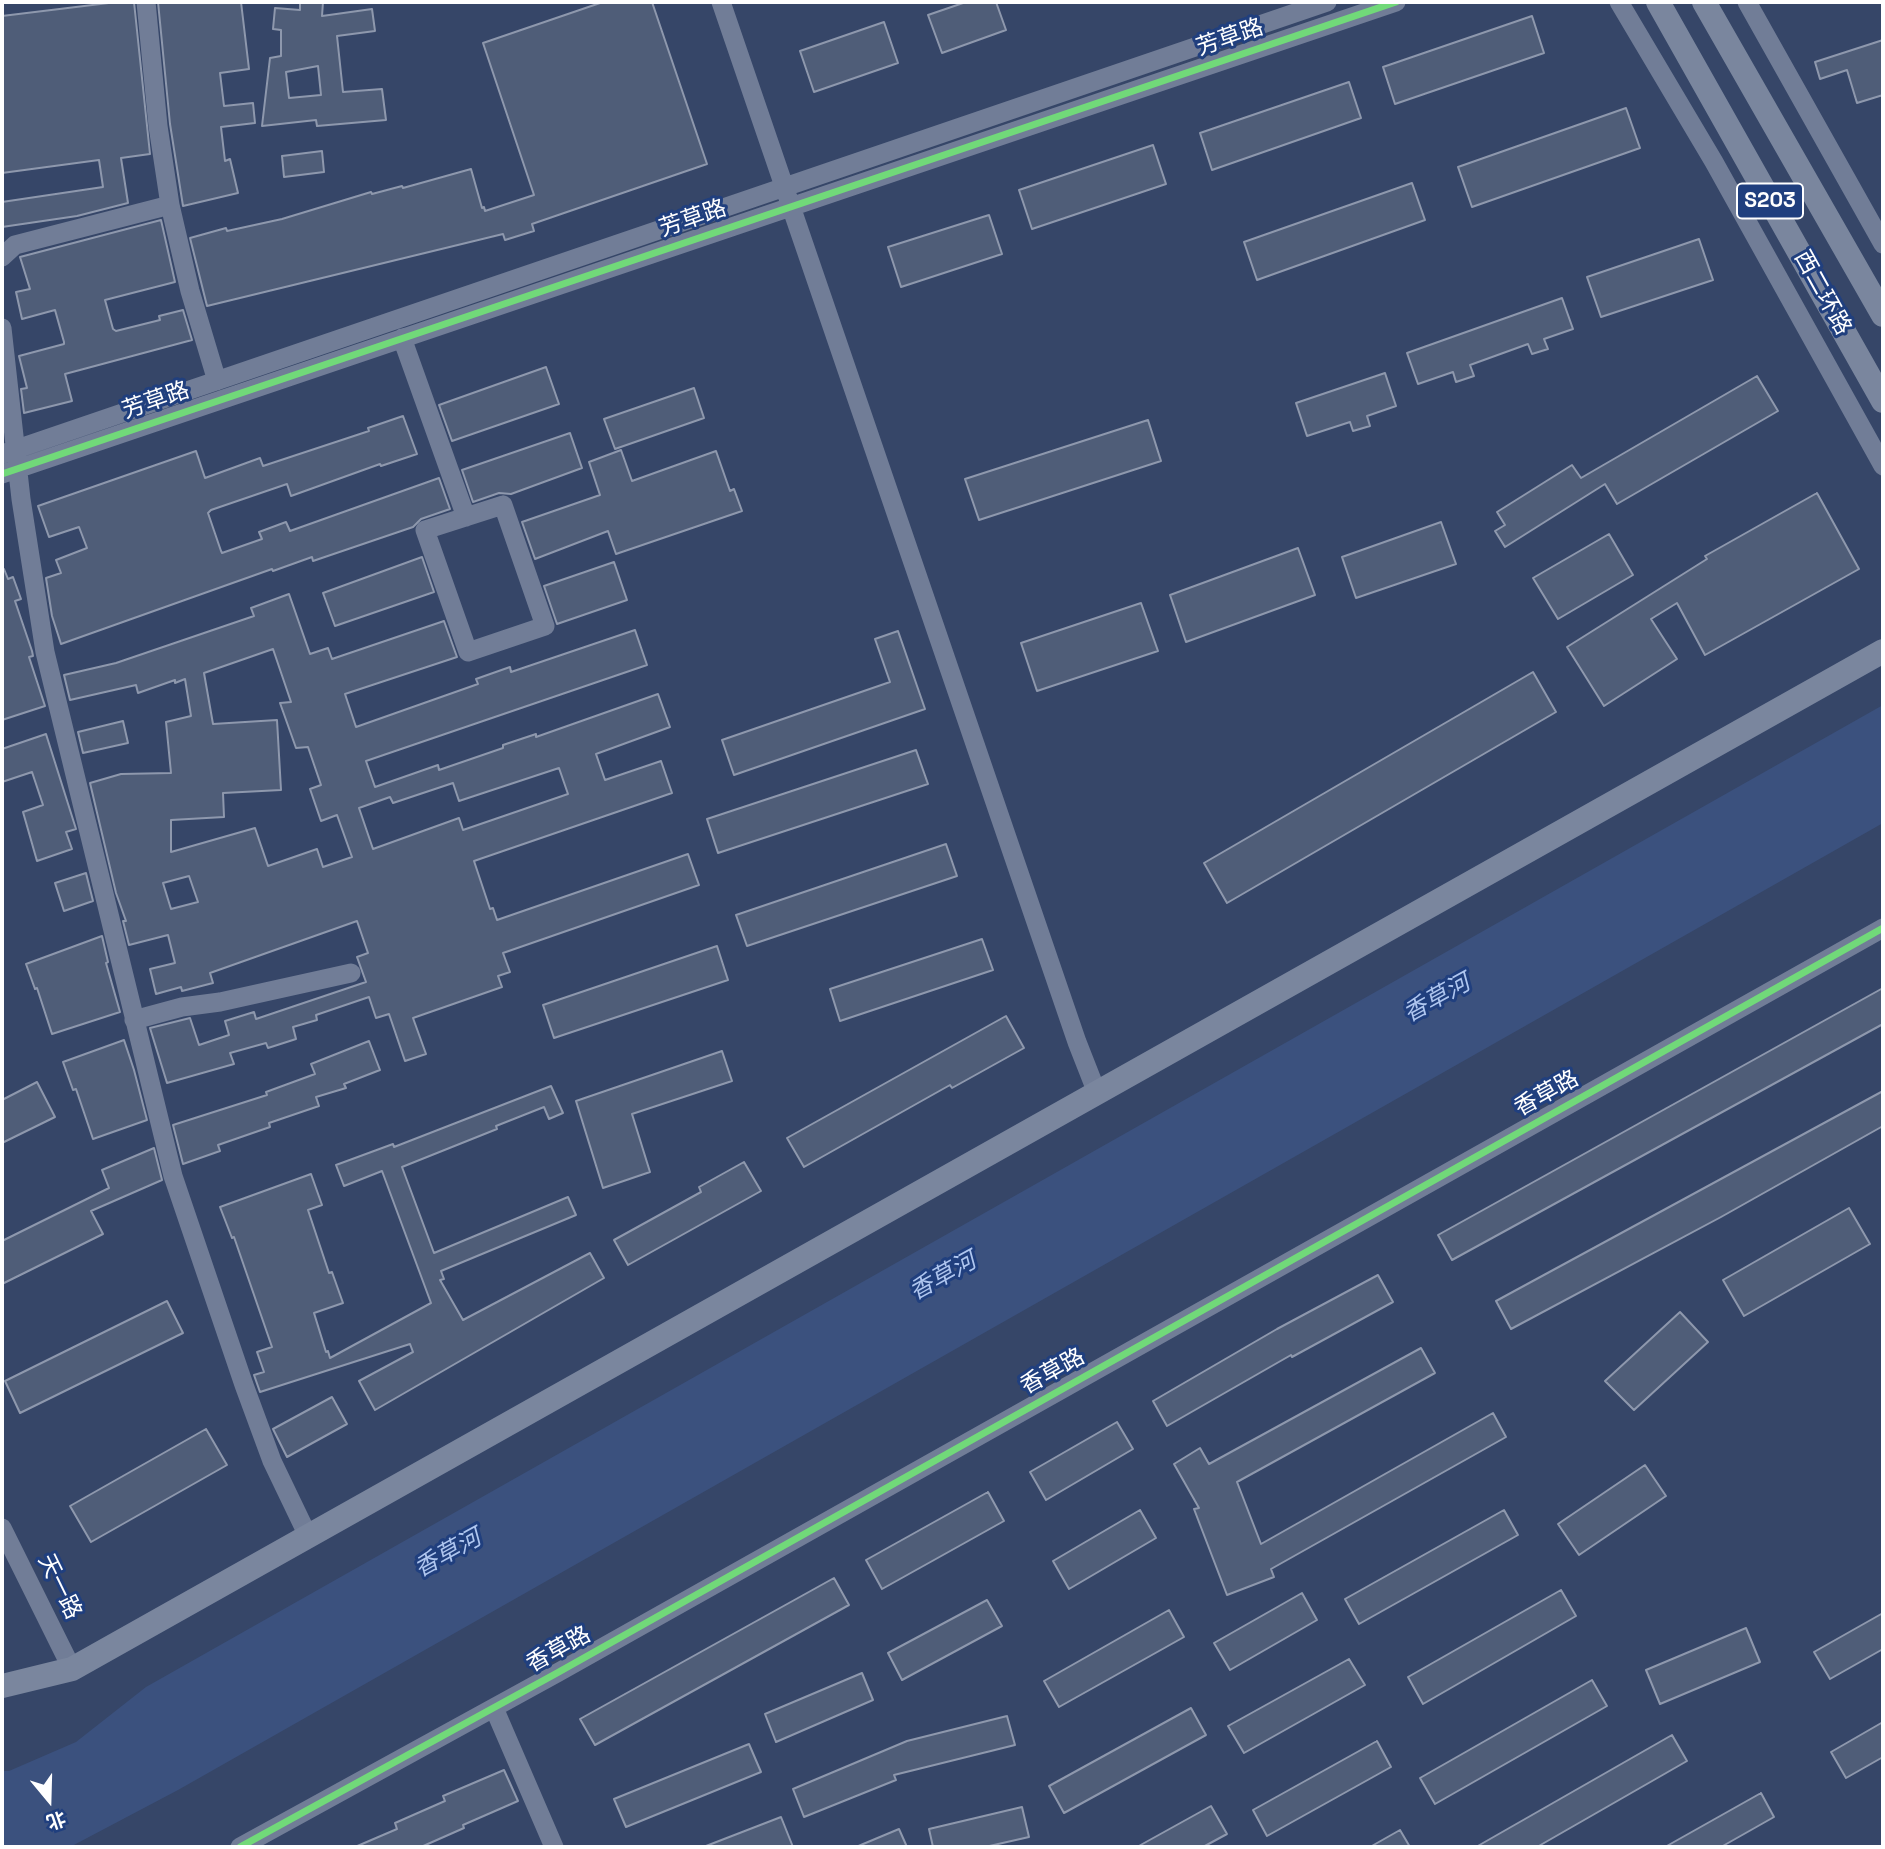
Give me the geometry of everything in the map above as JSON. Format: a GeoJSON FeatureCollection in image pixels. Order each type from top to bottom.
{"type":"FeatureCollection","features":[{"type":"Feature","properties":{"kind":"main road","name":"西二环路"},"geometry":{"type":"LineString","coordinates":[[1658,2],[1883,401]]}},
{"type":"Feature","properties":{"kind":"main road","name":"西二环路"},"geometry":{"type":"LineString","coordinates":[[1704,2],[1883,315]]}},
{"type":"Feature","properties":{"kind":"main road"},"geometry":{"type":"LineString","coordinates":[[2,1686],[72,1669],[1883,651]]}},
{"type":"Feature","properties":{"kind":"street"},"geometry":{"type":"LineString","coordinates":[[146,2],[158,126],[170,205],[190,291],[217,381]]}},
{"type":"Feature","properties":{"kind":"street"},"geometry":{"type":"LineString","coordinates":[[721,2],[1097,1093]]}},
{"type":"Feature","properties":{"kind":"street","name":"芳草路"},"geometry":{"type":"LineString","coordinates":[[9,461],[217,381],[1327,2]]}},
{"type":"Feature","properties":{"kind":"street","name":"芳草路"},"geometry":{"type":"LineString","coordinates":[[9,461],[402,338],[1396,2]]}},
{"type":"Feature","properties":{"kind":"street"},"geometry":{"type":"LineString","coordinates":[[1619,2],[1714,162],[1883,466]]}},
{"type":"Feature","properties":{"kind":"street"},"geometry":{"type":"LineString","coordinates":[[1747,2],[1883,244]]}},
{"type":"Feature","properties":{"kind":"street"},"geometry":{"type":"LineString","coordinates":[[2,257],[15,245],[170,205]]}},
{"type":"Feature","properties":{"kind":"street"},"geometry":{"type":"LineString","coordinates":[[2,328],[9,461],[45,652],[173,1177],[272,1461],[308,1536]]}},
{"type":"Feature","properties":{"kind":"street"},"geometry":{"type":"LineString","coordinates":[[402,338],[466,517]]}},
{"type":"Feature","properties":{"kind":"street"},"geometry":{"type":"LineString","coordinates":[[503,505],[545,626],[468,652],[425,530],[466,517],[503,505]]}},
{"type":"Feature","properties":{"kind":"street","name":"香草路"},"geometry":{"type":"LineString","coordinates":[[240,1847],[494,1708],[1883,928]]}},
{"type":"Feature","properties":{"kind":"street"},"geometry":{"type":"LineString","coordinates":[[134,1020],[182,1007],[220,1002],[351,973]]}},
{"type":"Feature","properties":{"kind":"street","name":"天一路"},"geometry":{"type":"LineString","coordinates":[[2,1528],[72,1669]]}},
{"type":"Feature","properties":{"kind":"street"},"geometry":{"type":"LineString","coordinates":[[494,1708],[554,1847]]}},
{"type":"Feature","properties":{"kind":"water","name":"香草河"},"geometry":{"type":"Polygon","coordinates":[[[1883,705],[1883,823],[178,1790],[70,1847],[2,1847],[2,1771],[9,1771],[76,1742],[146,1687],[1883,705]]]}},
{"type":"Feature","properties":{"kind":"building"},"geometry":{"type":"Polygon","coordinates":[[[134,2],[150,154],[121,158],[128,203],[77,216],[2,227],[2,202],[103,187],[99,160],[2,173],[2,16],[134,2]]]}},
{"type":"Feature","properties":{"kind":"building"},"geometry":{"type":"Polygon","coordinates":[[[158,2],[241,2],[249,69],[220,73],[224,106],[253,103],[255,123],[221,127],[225,161],[230,159],[238,193],[183,206],[170,124],[158,2]]]}},
{"type":"Feature","properties":{"kind":"building"},"geometry":{"type":"Polygon","coordinates":[[[300,2],[323,2],[322,16],[372,9],[375,31],[337,36],[343,92],[382,89],[386,120],[317,126],[316,120],[262,126],[270,58],[281,56],[281,30],[273,29],[275,8],[300,10],[300,2]],[[318,66],[286,72],[289,98],[321,95],[318,66]]]}},
{"type":"Feature","properties":{"kind":"building"},"geometry":{"type":"Polygon","coordinates":[[[603,2],[652,2],[707,164],[532,224],[534,231],[505,240],[503,234],[207,306],[190,238],[226,228],[227,231],[282,219],[371,192],[372,194],[402,186],[403,188],[471,169],[485,211],[534,195],[483,43],[603,2]]]}},
{"type":"Feature","properties":{"kind":"building"},"geometry":{"type":"Polygon","coordinates":[[[966,2],[996,2],[1006,30],[942,53],[928,15],[966,2]]]}},
{"type":"Feature","properties":{"kind":"building"},"geometry":{"type":"Polygon","coordinates":[[[1532,16],[1544,53],[1395,104],[1383,67],[1532,16]]]}},
{"type":"Feature","properties":{"kind":"building"},"geometry":{"type":"Polygon","coordinates":[[[884,22],[898,63],[814,92],[800,51],[884,22]]]}},
{"type":"Feature","properties":{"kind":"building"},"geometry":{"type":"Polygon","coordinates":[[[1883,40],[1883,95],[1857,103],[1847,70],[1820,79],[1815,62],[1883,40]]]}},
{"type":"Feature","properties":{"kind":"building"},"geometry":{"type":"Polygon","coordinates":[[[1349,82],[1361,118],[1212,170],[1200,133],[1349,82]]]}},
{"type":"Feature","properties":{"kind":"building"},"geometry":{"type":"Polygon","coordinates":[[[1626,108],[1640,148],[1472,207],[1458,167],[1626,108]]]}},
{"type":"Feature","properties":{"kind":"building"},"geometry":{"type":"Polygon","coordinates":[[[1153,145],[1166,184],[1032,229],[1019,190],[1153,145]]]}},
{"type":"Feature","properties":{"kind":"building"},"geometry":{"type":"Polygon","coordinates":[[[322,151],[324,172],[284,177],[282,156],[322,151]]]}},
{"type":"Feature","properties":{"kind":"building"},"geometry":{"type":"Polygon","coordinates":[[[1412,183],[1425,220],[1257,280],[1244,242],[1412,183]]]}},
{"type":"Feature","properties":{"kind":"building"},"geometry":{"type":"Polygon","coordinates":[[[989,215],[1002,254],[901,287],[888,247],[989,215]]]}},
{"type":"Feature","properties":{"kind":"building"},"geometry":{"type":"Polygon","coordinates":[[[161,220],[175,282],[105,300],[113,329],[116,331],[160,320],[159,316],[183,310],[192,340],[65,374],[72,401],[24,413],[21,389],[27,388],[19,356],[64,342],[55,310],[22,319],[16,292],[30,289],[20,257],[161,220]]]}},
{"type":"Feature","properties":{"kind":"building"},"geometry":{"type":"Polygon","coordinates":[[[1699,239],[1713,280],[1601,317],[1587,277],[1699,239]]]}},
{"type":"Feature","properties":{"kind":"building"},"geometry":{"type":"Polygon","coordinates":[[[1562,298],[1573,329],[1544,339],[1548,349],[1532,354],[1528,344],[1470,365],[1474,376],[1456,382],[1453,372],[1418,384],[1407,353],[1562,298]]]}},
{"type":"Feature","properties":{"kind":"building"},"geometry":{"type":"Polygon","coordinates":[[[546,367],[559,404],[452,441],[439,405],[546,367]]]}},
{"type":"Feature","properties":{"kind":"building"},"geometry":{"type":"Polygon","coordinates":[[[1385,373],[1396,406],[1367,416],[1370,426],[1353,431],[1350,422],[1307,436],[1296,403],[1385,373]]]}},
{"type":"Feature","properties":{"kind":"building"},"geometry":{"type":"Polygon","coordinates":[[[1757,376],[1778,411],[1617,504],[1605,484],[1505,547],[1495,531],[1505,525],[1497,512],[1572,465],[1581,478],[1757,376]]]}},
{"type":"Feature","properties":{"kind":"building"},"geometry":{"type":"Polygon","coordinates":[[[694,388],[704,418],[615,449],[604,419],[694,388]]]}},
{"type":"Feature","properties":{"kind":"building"},"geometry":{"type":"Polygon","coordinates":[[[403,416],[417,454],[381,466],[380,464],[291,496],[287,484],[211,510],[208,513],[222,553],[262,539],[259,532],[286,522],[290,531],[439,478],[450,509],[421,519],[413,527],[313,561],[312,557],[273,571],[272,569],[61,644],[52,616],[46,578],[61,573],[56,560],[87,548],[79,527],[49,537],[38,506],[196,451],[205,478],[260,458],[263,466],[369,431],[368,428],[403,416]]]}},
{"type":"Feature","properties":{"kind":"building"},"geometry":{"type":"Polygon","coordinates":[[[1148,420],[1161,461],[979,520],[965,479],[1148,420]]]}},
{"type":"Feature","properties":{"kind":"building"},"geometry":{"type":"Polygon","coordinates":[[[570,433],[582,468],[511,494],[499,493],[473,502],[462,470],[570,433]]]}},
{"type":"Feature","properties":{"kind":"building"},"geometry":{"type":"Polygon","coordinates":[[[621,450],[632,481],[716,451],[730,491],[734,489],[742,511],[616,554],[608,531],[535,559],[522,522],[600,495],[589,462],[621,450]]]}},
{"type":"Feature","properties":{"kind":"building"},"geometry":{"type":"Polygon","coordinates":[[[1817,493],[1859,569],[1705,655],[1677,603],[1651,619],[1677,659],[1604,706],[1567,647],[1707,559],[1705,556],[1817,493]]]}},
{"type":"Feature","properties":{"kind":"building"},"geometry":{"type":"Polygon","coordinates":[[[1441,522],[1456,564],[1356,598],[1342,557],[1441,522]]]}},
{"type":"Feature","properties":{"kind":"building"},"geometry":{"type":"Polygon","coordinates":[[[1609,534],[1633,575],[1558,619],[1533,578],[1609,534]]]}},
{"type":"Feature","properties":{"kind":"building"},"geometry":{"type":"Polygon","coordinates":[[[1298,548],[1315,595],[1186,642],[1170,595],[1298,548]]]}},
{"type":"Feature","properties":{"kind":"building"},"geometry":{"type":"Polygon","coordinates":[[[422,557],[434,592],[335,626],[323,593],[422,557]]]}},
{"type":"Feature","properties":{"kind":"building"},"geometry":{"type":"Polygon","coordinates":[[[614,562],[627,600],[557,624],[544,586],[614,562]]]}},
{"type":"Feature","properties":{"kind":"building"},"geometry":{"type":"Polygon","coordinates":[[[2,569],[8,579],[13,577],[21,599],[15,601],[32,651],[33,656],[29,657],[45,706],[2,720],[2,569]]]}},
{"type":"Feature","properties":{"kind":"building"},"geometry":{"type":"Polygon","coordinates":[[[289,594],[310,654],[328,648],[332,659],[444,621],[457,657],[345,694],[356,727],[478,684],[476,679],[510,667],[511,672],[635,630],[647,665],[366,761],[375,787],[438,765],[439,770],[503,748],[503,745],[536,734],[536,737],[658,694],[670,727],[596,754],[605,780],[661,761],[672,793],[474,861],[490,909],[493,908],[497,920],[688,854],[699,885],[503,953],[510,972],[498,976],[502,987],[413,1018],[426,1054],[405,1061],[389,1014],[376,1018],[369,997],[316,1015],[317,1020],[293,1027],[296,1039],[268,1048],[266,1043],[230,1053],[234,1064],[167,1083],[150,1028],[190,1018],[199,1045],[229,1035],[225,1021],[254,1012],[256,1019],[366,982],[357,957],[368,953],[357,921],[210,973],[213,983],[182,991],[181,987],[156,994],[150,969],[175,963],[168,935],[129,945],[123,921],[126,921],[116,893],[90,783],[121,774],[171,773],[166,722],[191,716],[185,679],[138,693],[136,685],[70,700],[64,675],[116,663],[254,616],[251,608],[289,594]],[[273,649],[204,673],[213,724],[277,720],[281,790],[223,793],[224,817],[171,820],[171,852],[255,828],[268,866],[317,849],[323,867],[352,857],[337,815],[321,821],[310,789],[321,785],[308,747],[296,748],[280,703],[291,702],[273,649]],[[559,768],[459,801],[453,783],[393,803],[390,797],[359,808],[373,849],[459,818],[463,830],[568,794],[559,768]],[[189,876],[163,883],[171,909],[198,902],[189,876]]]}},
{"type":"Feature","properties":{"kind":"building"},"geometry":{"type":"Polygon","coordinates":[[[1141,603],[1158,651],[1037,691],[1021,643],[1141,603]]]}},
{"type":"Feature","properties":{"kind":"building"},"geometry":{"type":"Polygon","coordinates":[[[898,631],[925,709],[734,775],[722,740],[890,682],[875,639],[898,631]]]}},
{"type":"Feature","properties":{"kind":"building"},"geometry":{"type":"Polygon","coordinates":[[[1533,672],[1556,712],[1227,903],[1204,863],[1533,672]]]}},
{"type":"Feature","properties":{"kind":"building"},"geometry":{"type":"Polygon","coordinates":[[[123,721],[128,743],[83,753],[78,732],[123,721]]]}},
{"type":"Feature","properties":{"kind":"building"},"geometry":{"type":"Polygon","coordinates":[[[46,734],[76,829],[66,832],[72,849],[37,861],[23,812],[43,805],[32,772],[2,782],[2,749],[46,734]]]}},
{"type":"Feature","properties":{"kind":"building"},"geometry":{"type":"Polygon","coordinates":[[[916,750],[928,784],[718,853],[707,819],[916,750]]]}},
{"type":"Feature","properties":{"kind":"building"},"geometry":{"type":"Polygon","coordinates":[[[946,844],[957,876],[747,946],[736,915],[946,844]]]}},
{"type":"Feature","properties":{"kind":"building"},"geometry":{"type":"Polygon","coordinates":[[[86,873],[93,901],[64,911],[55,883],[86,873]]]}},
{"type":"Feature","properties":{"kind":"building"},"geometry":{"type":"Polygon","coordinates":[[[102,936],[108,962],[106,963],[120,1012],[52,1034],[26,964],[102,936]]]}},
{"type":"Feature","properties":{"kind":"building"},"geometry":{"type":"Polygon","coordinates":[[[982,939],[993,970],[840,1021],[830,989],[982,939]]]}},
{"type":"Feature","properties":{"kind":"building"},"geometry":{"type":"Polygon","coordinates":[[[717,946],[728,980],[554,1038],[543,1005],[717,946]]]}},
{"type":"Feature","properties":{"kind":"building"},"geometry":{"type":"Polygon","coordinates":[[[1883,988],[1883,1024],[1452,1260],[1438,1235],[1883,988]]]}},
{"type":"Feature","properties":{"kind":"building"},"geometry":{"type":"Polygon","coordinates":[[[1006,1016],[1024,1048],[952,1088],[950,1085],[804,1167],[787,1138],[1006,1016]]]}},
{"type":"Feature","properties":{"kind":"building"},"geometry":{"type":"Polygon","coordinates":[[[124,1040],[147,1120],[93,1139],[76,1089],[73,1090],[63,1062],[124,1040]]]}},
{"type":"Feature","properties":{"kind":"building"},"geometry":{"type":"Polygon","coordinates":[[[369,1041],[380,1070],[344,1084],[346,1088],[316,1097],[319,1106],[269,1123],[270,1127],[218,1145],[220,1151],[183,1164],[173,1125],[267,1095],[266,1092],[315,1074],[311,1064],[369,1041]]]}},
{"type":"Feature","properties":{"kind":"building"},"geometry":{"type":"Polygon","coordinates":[[[722,1051],[732,1081],[632,1114],[650,1172],[603,1188],[576,1101],[722,1051]]]}},
{"type":"Feature","properties":{"kind":"building"},"geometry":{"type":"Polygon","coordinates":[[[37,1082],[55,1117],[2,1143],[2,1100],[37,1082]]]}},
{"type":"Feature","properties":{"kind":"building"},"geometry":{"type":"Polygon","coordinates":[[[551,1086],[563,1113],[549,1119],[544,1107],[402,1167],[434,1253],[568,1197],[576,1215],[441,1271],[444,1279],[440,1280],[463,1320],[590,1253],[604,1278],[375,1410],[359,1381],[413,1352],[410,1344],[260,1392],[254,1375],[264,1372],[257,1352],[272,1347],[234,1237],[232,1238],[220,1207],[311,1174],[322,1205],[308,1210],[329,1273],[332,1272],[343,1303],[314,1313],[330,1358],[431,1303],[382,1171],[344,1186],[336,1165],[393,1144],[394,1147],[551,1086]]]}},
{"type":"Feature","properties":{"kind":"building"},"geometry":{"type":"Polygon","coordinates":[[[1883,1091],[1883,1126],[1721,1217],[1511,1329],[1496,1301],[1883,1091]]]}},
{"type":"Feature","properties":{"kind":"building"},"geometry":{"type":"Polygon","coordinates":[[[154,1148],[162,1180],[91,1211],[103,1234],[2,1284],[2,1241],[109,1188],[102,1170],[154,1148]]]}},
{"type":"Feature","properties":{"kind":"building"},"geometry":{"type":"Polygon","coordinates":[[[744,1162],[761,1191],[628,1265],[614,1240],[701,1192],[699,1187],[744,1162]]]}},
{"type":"Feature","properties":{"kind":"building"},"geometry":{"type":"Polygon","coordinates":[[[1849,1208],[1870,1244],[1744,1316],[1723,1280],[1849,1208]]]}},
{"type":"Feature","properties":{"kind":"building"},"geometry":{"type":"Polygon","coordinates":[[[1378,1275],[1393,1302],[1292,1357],[1291,1355],[1167,1426],[1153,1401],[1277,1329],[1378,1275]]]}},
{"type":"Feature","properties":{"kind":"building"},"geometry":{"type":"Polygon","coordinates":[[[167,1301],[183,1333],[20,1413],[5,1381],[167,1301]]]}},
{"type":"Feature","properties":{"kind":"building"},"geometry":{"type":"Polygon","coordinates":[[[1680,1312],[1708,1342],[1634,1410],[1605,1381],[1680,1312]]]}},
{"type":"Feature","properties":{"kind":"building"},"geometry":{"type":"Polygon","coordinates":[[[1421,1348],[1435,1373],[1237,1482],[1261,1544],[1493,1413],[1506,1437],[1271,1569],[1274,1577],[1227,1595],[1194,1509],[1199,1508],[1174,1464],[1200,1448],[1209,1464],[1421,1348]]]}},
{"type":"Feature","properties":{"kind":"building"},"geometry":{"type":"Polygon","coordinates":[[[332,1397],[347,1424],[287,1457],[273,1429],[332,1397]]]}},
{"type":"Feature","properties":{"kind":"building"},"geometry":{"type":"Polygon","coordinates":[[[1117,1422],[1133,1449],[1046,1500],[1030,1472],[1117,1422]]]}},
{"type":"Feature","properties":{"kind":"building"},"geometry":{"type":"Polygon","coordinates":[[[206,1429],[227,1465],[91,1542],[70,1506],[206,1429]]]}},
{"type":"Feature","properties":{"kind":"building"},"geometry":{"type":"Polygon","coordinates":[[[1645,1465],[1666,1496],[1579,1555],[1558,1524],[1645,1465]]]}},
{"type":"Feature","properties":{"kind":"building"},"geometry":{"type":"Polygon","coordinates":[[[988,1492],[1004,1521],[882,1589],[866,1560],[988,1492]]]}},
{"type":"Feature","properties":{"kind":"building"},"geometry":{"type":"Polygon","coordinates":[[[1140,1510],[1156,1538],[1069,1589],[1053,1561],[1140,1510]]]}},
{"type":"Feature","properties":{"kind":"building"},"geometry":{"type":"Polygon","coordinates":[[[1504,1510],[1518,1535],[1359,1624],[1345,1599],[1504,1510]]]}},
{"type":"Feature","properties":{"kind":"building"},"geometry":{"type":"Polygon","coordinates":[[[834,1578],[849,1605],[595,1745],[580,1719],[834,1578]]]}},
{"type":"Feature","properties":{"kind":"building"},"geometry":{"type":"Polygon","coordinates":[[[1561,1590],[1576,1616],[1423,1704],[1408,1677],[1561,1590]]]}},
{"type":"Feature","properties":{"kind":"building"},"geometry":{"type":"Polygon","coordinates":[[[1302,1593],[1317,1620],[1230,1670],[1214,1643],[1302,1593]]]}},
{"type":"Feature","properties":{"kind":"building"},"geometry":{"type":"Polygon","coordinates":[[[987,1600],[1002,1626],[902,1680],[888,1653],[987,1600]]]}},
{"type":"Feature","properties":{"kind":"building"},"geometry":{"type":"Polygon","coordinates":[[[1169,1610],[1184,1637],[1059,1707],[1044,1681],[1169,1610]]]}},
{"type":"Feature","properties":{"kind":"building"},"geometry":{"type":"Polygon","coordinates":[[[1883,1613],[1883,1649],[1830,1679],[1814,1652],[1883,1613]]]}},
{"type":"Feature","properties":{"kind":"building"},"geometry":{"type":"Polygon","coordinates":[[[1746,1628],[1760,1662],[1660,1704],[1646,1670],[1746,1628]]]}},
{"type":"Feature","properties":{"kind":"building"},"geometry":{"type":"Polygon","coordinates":[[[1349,1659],[1365,1685],[1244,1753],[1228,1726],[1349,1659]]]}},
{"type":"Feature","properties":{"kind":"building"},"geometry":{"type":"Polygon","coordinates":[[[862,1673],[873,1700],[776,1742],[765,1714],[862,1673]]]}},
{"type":"Feature","properties":{"kind":"building"},"geometry":{"type":"Polygon","coordinates":[[[1592,1680],[1607,1706],[1435,1804],[1420,1778],[1592,1680]]]}},
{"type":"Feature","properties":{"kind":"building"},"geometry":{"type":"Polygon","coordinates":[[[1191,1708],[1206,1735],[1064,1813],[1049,1786],[1191,1708]]]}},
{"type":"Feature","properties":{"kind":"building"},"geometry":{"type":"Polygon","coordinates":[[[1007,1716],[1015,1745],[894,1775],[896,1780],[804,1817],[793,1789],[907,1741],[1007,1716]]]}},
{"type":"Feature","properties":{"kind":"building"},"geometry":{"type":"Polygon","coordinates":[[[1883,1722],[1883,1757],[1846,1778],[1831,1752],[1883,1722]]]}},
{"type":"Feature","properties":{"kind":"building"},"geometry":{"type":"Polygon","coordinates":[[[1672,1735],[1687,1761],[1537,1847],[1476,1847],[1672,1735]]]}},
{"type":"Feature","properties":{"kind":"building"},"geometry":{"type":"Polygon","coordinates":[[[1377,1741],[1391,1767],[1267,1836],[1253,1810],[1377,1741]]]}},
{"type":"Feature","properties":{"kind":"building"},"geometry":{"type":"Polygon","coordinates":[[[749,1744],[761,1772],[626,1827],[614,1799],[749,1744]]]}},
{"type":"Feature","properties":{"kind":"building"},"geometry":{"type":"Polygon","coordinates":[[[504,1770],[518,1801],[421,1847],[355,1847],[397,1829],[395,1823],[445,1801],[443,1796],[504,1770]]]}},
{"type":"Feature","properties":{"kind":"building"},"geometry":{"type":"Polygon","coordinates":[[[1761,1793],[1774,1817],[1721,1847],[1665,1847],[1761,1793]]]}},
{"type":"Feature","properties":{"kind":"building"},"geometry":{"type":"Polygon","coordinates":[[[1211,1806],[1227,1834],[1203,1847],[1137,1847],[1211,1806]]]}},
{"type":"Feature","properties":{"kind":"building"},"geometry":{"type":"Polygon","coordinates":[[[1022,1807],[1029,1837],[985,1847],[933,1847],[929,1829],[1022,1807]]]}},
{"type":"Feature","properties":{"kind":"building"},"geometry":{"type":"Polygon","coordinates":[[[781,1817],[793,1847],[706,1847],[706,1846],[781,1817]]]}},
{"type":"Feature","properties":{"kind":"building"},"geometry":{"type":"Polygon","coordinates":[[[899,1829],[907,1847],[856,1847],[899,1829]]]}},
{"type":"Feature","properties":{"kind":"building"},"geometry":{"type":"Polygon","coordinates":[[[1400,1830],[1410,1847],[1370,1847],[1400,1830]]]}},
{"type":"Feature","properties":{"kind":"cycle path"},"geometry":{"type":"LineString","coordinates":[[2,474],[1396,2]]}},
{"type":"Feature","properties":{"kind":"cycle path"},"geometry":{"type":"LineString","coordinates":[[240,1847],[557,1673],[1883,928]]}}]}
